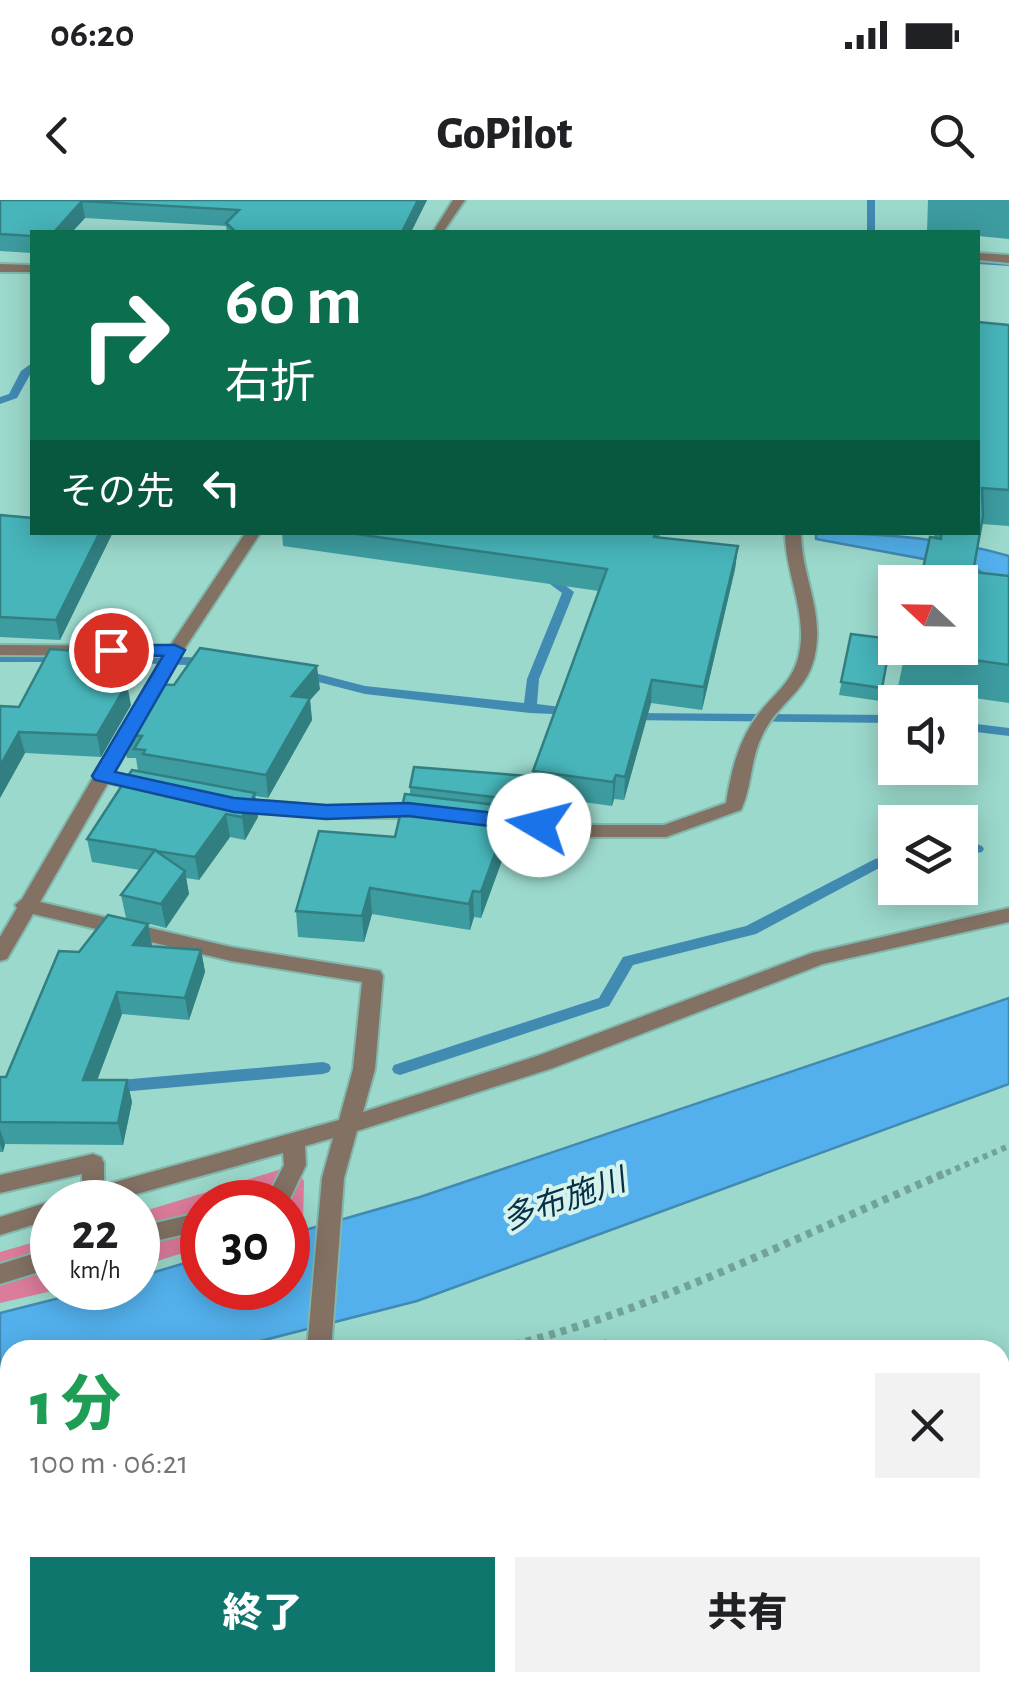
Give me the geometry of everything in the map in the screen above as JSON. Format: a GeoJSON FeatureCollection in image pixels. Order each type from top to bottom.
{"type":"FeatureCollection","features":[{"type":"Feature","properties":{"kind":"street"},"geometry":{"type":"LineString","coordinates":[[439,230],[459,200]]}},
{"type":"Feature","properties":{"kind":"street"},"geometry":{"type":"LineString","coordinates":[[980,256],[1009,259]]}},
{"type":"Feature","properties":{"kind":"street"},"geometry":{"type":"LineString","coordinates":[[0,268],[30,269]]}},
{"type":"Feature","properties":{"kind":"street"},"geometry":{"type":"LineString","coordinates":[[0,954],[170,659],[252,535]]}},
{"type":"Feature","properties":{"kind":"street"},"geometry":{"type":"LineString","coordinates":[[215,801],[326,812],[454,815],[578,830],[666,831],[735,806],[741,764],[773,708],[800,679],[811,629],[806,594],[791,554],[794,535]]}},
{"type":"Feature","properties":{"kind":"street"},"geometry":{"type":"LineString","coordinates":[[0,650],[170,659]]}},
{"type":"Feature","properties":{"kind":"street"},"geometry":{"type":"LineString","coordinates":[[102,776],[178,792]]}},
{"type":"Feature","properties":{"kind":"street"},"geometry":{"type":"LineString","coordinates":[[25,906],[231,954],[373,976],[364,1069],[333,1178],[320,1340]]}},
{"type":"Feature","properties":{"kind":"street"},"geometry":{"type":"LineString","coordinates":[[153,1180],[350,1124],[545,1062],[819,958],[1009,915]]}},
{"type":"Feature","properties":{"kind":"street"},"geometry":{"type":"LineString","coordinates":[[288,1180],[295,1165],[293,1139]]}},
{"type":"Feature","properties":{"kind":"street"},"geometry":{"type":"LineString","coordinates":[[0,1184],[94,1163],[90,1180]]}},
{"type":"Feature","properties":{"kind":"street"},"geometry":{"type":"LineString","coordinates":[[0,1226],[30,1217]]}},
{"type":"Feature","properties":{"kind":"street"},"geometry":{"type":"LineString","coordinates":[[0,1274],[30,1265]]}},
{"type":"Feature","properties":{"kind":"path"},"geometry":{"type":"LineString","coordinates":[[542,1340],[1007,1150]]}},
{"type":"Feature","properties":{"kind":"shaded area"},"geometry":{"type":"Polygon","coordinates":[[[295,1165],[303,1180],[246,1180],[295,1165]]]}},
{"type":"Feature","properties":{"kind":"shaded area"},"geometry":{"type":"Polygon","coordinates":[[[180,1200],[180,1254],[160,1260],[160,1206],[180,1200]]]}},
{"type":"Feature","properties":{"kind":"shaded area"},"geometry":{"type":"Polygon","coordinates":[[[30,1243],[30,1296],[0,1303],[0,1252],[30,1243]]]}},
{"type":"Feature","properties":{"kind":"water"},"geometry":{"type":"Polygon","coordinates":[[[816,535],[914,538],[986,550],[1009,556],[1009,584],[995,583],[978,570],[978,565],[956,565],[816,539],[816,535]]]}},
{"type":"Feature","properties":{"kind":"water","name":"多布施川"},"geometry":{"type":"Polygon","coordinates":[[[1009,998],[1009,1084],[417,1301],[264,1340],[0,1340],[0,1313],[30,1305],[30,1310],[160,1310],[160,1270],[180,1265],[180,1310],[310,1310],[310,1229],[420,1197],[1009,998]]]}},
{"type":"Feature","properties":{"kind":"building"},"geometry":{"type":"Polygon","coordinates":[[[0,200],[418,200],[403,230],[234,230],[226,223],[239,210],[82,201],[56,230],[30,230],[30,236],[0,234],[0,200]]]}},
{"type":"Feature","properties":{"kind":"building"},"geometry":{"type":"Polygon","coordinates":[[[980,322],[1009,325],[1009,490],[982,488],[980,533],[980,322]]]}},
{"type":"Feature","properties":{"kind":"building"},"geometry":{"type":"Polygon","coordinates":[[[0,515],[30,518],[30,535],[98,535],[56,620],[0,617],[0,515]]]}},
{"type":"Feature","properties":{"kind":"building"},"geometry":{"type":"Polygon","coordinates":[[[363,535],[654,535],[738,546],[704,687],[652,680],[625,777],[616,775],[613,782],[533,771],[607,569],[363,535]]]}},
{"type":"Feature","properties":{"kind":"building"},"geometry":{"type":"Polygon","coordinates":[[[980,535],[974,565],[924,565],[930,537],[980,535]]]}},
{"type":"Feature","properties":{"kind":"building"},"geometry":{"type":"Polygon","coordinates":[[[978,573],[1009,576],[1009,665],[978,661],[978,573]]]}},
{"type":"Feature","properties":{"kind":"building"},"geometry":{"type":"Polygon","coordinates":[[[851,634],[878,637],[878,665],[886,665],[883,685],[841,682],[851,634]]]}},
{"type":"Feature","properties":{"kind":"building"},"geometry":{"type":"Polygon","coordinates":[[[200,648],[317,666],[292,696],[310,698],[266,775],[143,754],[145,750],[134,749],[142,736],[122,735],[152,684],[174,685],[200,648]]]}},
{"type":"Feature","properties":{"kind":"building"},"geometry":{"type":"Polygon","coordinates":[[[50,649],[105,653],[91,681],[127,684],[97,735],[19,732],[0,766],[0,706],[19,707],[50,649]]]}},
{"type":"Feature","properties":{"kind":"building"},"geometry":{"type":"Polygon","coordinates":[[[414,767],[528,776],[519,800],[410,787],[414,767]]]}},
{"type":"Feature","properties":{"kind":"building"},"geometry":{"type":"Polygon","coordinates":[[[132,770],[255,793],[242,817],[226,814],[195,857],[156,851],[185,871],[161,904],[121,895],[155,850],[87,839],[132,770]]]}},
{"type":"Feature","properties":{"kind":"building"},"geometry":{"type":"Polygon","coordinates":[[[405,794],[512,807],[481,892],[473,891],[469,904],[370,888],[362,916],[296,911],[319,831],[395,837],[405,794]]]}},
{"type":"Feature","properties":{"kind":"building"},"geometry":{"type":"Polygon","coordinates":[[[108,915],[148,924],[133,945],[201,950],[185,998],[117,992],[83,1080],[127,1080],[118,1123],[0,1122],[0,1077],[6,1077],[59,951],[79,952],[108,915]]]}},
{"type":"Feature","properties":{"kind":"waterway"},"geometry":{"type":"LineString","coordinates":[[871,200],[871,230]]}},
{"type":"Feature","properties":{"kind":"waterway"},"geometry":{"type":"LineString","coordinates":[[980,261],[1009,263]]}},
{"type":"Feature","properties":{"kind":"waterway"},"geometry":{"type":"LineString","coordinates":[[0,401],[13,396],[30,368]]}},
{"type":"Feature","properties":{"kind":"waterway"},"geometry":{"type":"LineString","coordinates":[[530,708],[533,679],[568,592],[549,579],[553,571]]}},
{"type":"Feature","properties":{"kind":"waterway"},"geometry":{"type":"LineString","coordinates":[[0,658],[66,658]]}},
{"type":"Feature","properties":{"kind":"waterway"},"geometry":{"type":"LineString","coordinates":[[89,658],[211,662]]}},
{"type":"Feature","properties":{"kind":"waterway"},"geometry":{"type":"LineString","coordinates":[[303,674],[365,690],[530,708]]}},
{"type":"Feature","properties":{"kind":"waterway"},"geometry":{"type":"LineString","coordinates":[[530,708],[572,712]]}},
{"type":"Feature","properties":{"kind":"waterway"},"geometry":{"type":"LineString","coordinates":[[629,717],[878,719]]}},
{"type":"Feature","properties":{"kind":"waterway"},"geometry":{"type":"LineString","coordinates":[[978,728],[1009,732]]}},
{"type":"Feature","properties":{"kind":"waterway"},"geometry":{"type":"LineString","coordinates":[[400,1069],[604,1002],[628,961],[751,930],[878,863]]}},
{"type":"Feature","properties":{"kind":"waterway"},"geometry":{"type":"LineString","coordinates":[[109,1087],[323,1068]]}},
{"type":"Feature","properties":{"kind":"route"},"geometry":{"type":"LineString","coordinates":[[111,650],[175,650],[102,776],[234,805],[326,812],[408,810],[539,825]]}}]}
